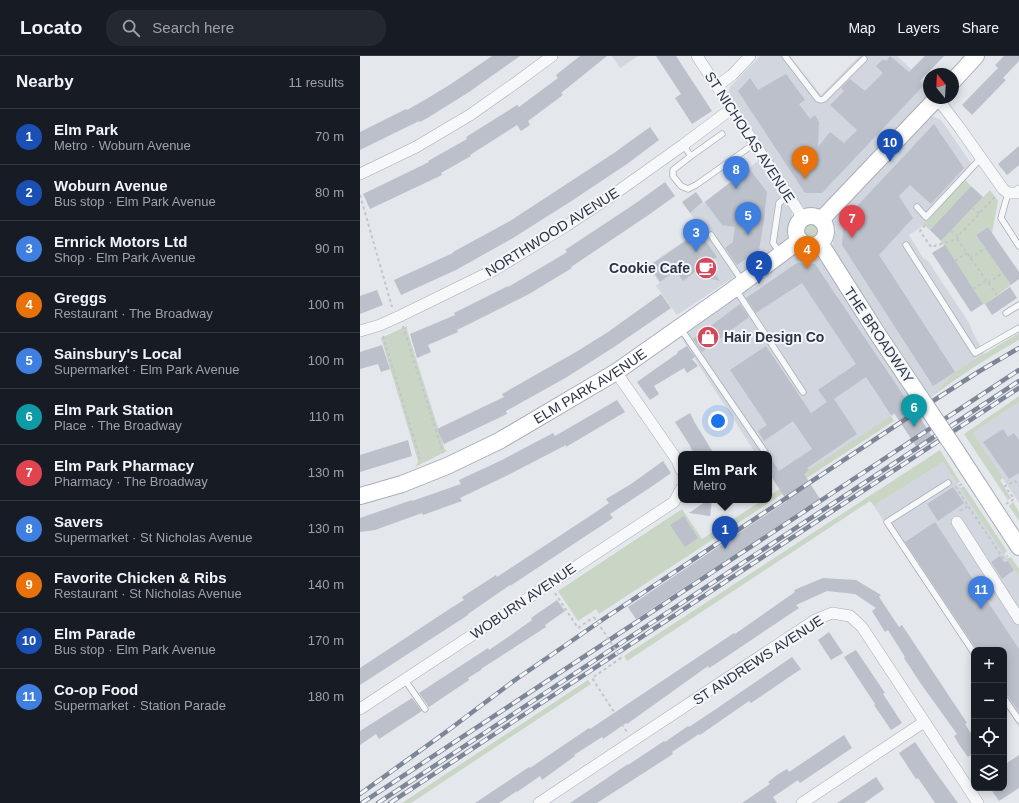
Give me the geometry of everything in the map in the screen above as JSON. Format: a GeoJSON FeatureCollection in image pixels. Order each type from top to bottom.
{"type":"FeatureCollection","features":[{"type":"Feature","properties":{"kind":"street"},"geometry":{"type":"LineString","coordinates":[[360,174],[416,147],[470,115],[552,56]]}},
{"type":"Feature","properties":{"kind":"street","name":"ST NICHOLAS AVENUE"},"geometry":{"type":"LineString","coordinates":[[697,56],[803,218]]}},
{"type":"Feature","properties":{"kind":"street"},"geometry":{"type":"LineString","coordinates":[[718,86],[732,75],[750,56]]}},
{"type":"Feature","properties":{"kind":"street"},"geometry":{"type":"LineString","coordinates":[[959,74],[976,56]]}},
{"type":"Feature","properties":{"kind":"street"},"geometry":{"type":"LineString","coordinates":[[821,220],[931,104]]}},
{"type":"Feature","properties":{"kind":"street"},"geometry":{"type":"LineString","coordinates":[[941,104],[1005,191],[1018,193],[1019,191]]}},
{"type":"Feature","properties":{"kind":"street","name":"NORTHWOOD AVENUE"},"geometry":{"type":"LineString","coordinates":[[360,331],[380,325],[398,317],[496,269],[610,197],[731,109]]}},
{"type":"Feature","properties":{"kind":"street"},"geometry":{"type":"LineString","coordinates":[[816,216],[825,225],[826,232],[820,243],[809,246],[800,240],[796,229],[798,223],[803,218],[816,216]]}},
{"type":"Feature","properties":{"kind":"street","name":"ELM PARK AVENUE"},"geometry":{"type":"LineString","coordinates":[[360,496],[402,484],[425,475],[500,441],[616,372],[800,240]]}},
{"type":"Feature","properties":{"kind":"street","name":"THE BROADWAY"},"geometry":{"type":"LineString","coordinates":[[820,243],[877,333],[1019,547]]}},
{"type":"Feature","properties":{"kind":"street"},"geometry":{"type":"LineString","coordinates":[[616,372],[678,462]]}},
{"type":"Feature","properties":{"kind":"street","name":"WOBURN AVENUE"},"geometry":{"type":"LineString","coordinates":[[360,709],[674,502],[678,495]]}},
{"type":"Feature","properties":{"kind":"street"},"geometry":{"type":"LineString","coordinates":[[957,522],[1019,619]]}},
{"type":"Feature","properties":{"kind":"street","name":"ST ANDREWS AVENUE"},"geometry":{"type":"LineString","coordinates":[[539,803],[816,620],[832,613],[850,616],[862,627],[978,803]]}},
{"type":"Feature","properties":{"kind":"street"},"geometry":{"type":"LineString","coordinates":[[802,803],[924,722]]}},
{"type":"Feature","properties":{"kind":"lane"},"geometry":{"type":"LineString","coordinates":[[786,56],[818,99],[821,100],[824,99],[864,59]]}},
{"type":"Feature","properties":{"kind":"lane"},"geometry":{"type":"LineString","coordinates":[[722,134],[673,170],[673,176],[681,186],[688,189],[696,185],[754,144]]}},
{"type":"Feature","properties":{"kind":"lane"},"geometry":{"type":"LineString","coordinates":[[683,145],[691,156]]}},
{"type":"Feature","properties":{"kind":"lane"},"geometry":{"type":"LineString","coordinates":[[917,207],[926,217],[981,158]]}},
{"type":"Feature","properties":{"kind":"lane"},"geometry":{"type":"LineString","coordinates":[[1005,191],[1001,218],[1019,246]]}},
{"type":"Feature","properties":{"kind":"lane"},"geometry":{"type":"LineString","coordinates":[[781,254],[773,243],[780,203],[788,196]]}},
{"type":"Feature","properties":{"kind":"lane"},"geometry":{"type":"LineString","coordinates":[[711,235],[803,392]]}},
{"type":"Feature","properties":{"kind":"lane"},"geometry":{"type":"LineString","coordinates":[[906,245],[975,353],[1019,328]]}},
{"type":"Feature","properties":{"kind":"lane"},"geometry":{"type":"LineString","coordinates":[[1006,313],[1019,305]]}},
{"type":"Feature","properties":{"kind":"lane"},"geometry":{"type":"LineString","coordinates":[[679,327],[764,451]]}},
{"type":"Feature","properties":{"kind":"lane"},"geometry":{"type":"LineString","coordinates":[[948,483],[887,522],[971,648]]}},
{"type":"Feature","properties":{"kind":"lane"},"geometry":{"type":"LineString","coordinates":[[405,680],[425,709]]}},
{"type":"Feature","properties":{"kind":"lane"},"geometry":{"type":"LineString","coordinates":[[1007,702],[1019,720]]}},
{"type":"Feature","properties":{"kind":"path"},"geometry":{"type":"LineString","coordinates":[[925,225],[920,231],[931,247],[958,238],[980,214],[1005,191]]}},
{"type":"Feature","properties":{"kind":"path"},"geometry":{"type":"LineString","coordinates":[[360,195],[447,466]]}},
{"type":"Feature","properties":{"kind":"path"},"geometry":{"type":"LineString","coordinates":[[972,208],[980,214]]}},
{"type":"Feature","properties":{"kind":"path"},"geometry":{"type":"LineString","coordinates":[[951,231],[958,238],[970,258],[997,295]]}},
{"type":"Feature","properties":{"kind":"path"},"geometry":{"type":"LineString","coordinates":[[970,258],[986,248]]}},
{"type":"Feature","properties":{"kind":"path"},"geometry":{"type":"LineString","coordinates":[[955,261],[967,253]]}},
{"type":"Feature","properties":{"kind":"path"},"geometry":{"type":"LineString","coordinates":[[973,289],[1003,273]]}},
{"type":"Feature","properties":{"kind":"path"},"geometry":{"type":"LineString","coordinates":[[380,325],[425,475]]}},
{"type":"Feature","properties":{"kind":"path"},"geometry":{"type":"LineString","coordinates":[[1007,504],[1014,499],[1005,486],[1015,480],[1019,486]]}},
{"type":"Feature","properties":{"kind":"path"},"geometry":{"type":"LineString","coordinates":[[956,487],[1003,558]]}},
{"type":"Feature","properties":{"kind":"path"},"geometry":{"type":"LineString","coordinates":[[549,583],[578,628],[594,617],[621,658],[592,678],[633,741]]}},
{"type":"Feature","properties":{"kind":"shaded area"},"geometry":{"type":"Polygon","coordinates":[[[612,56],[638,56],[620,68],[612,56]]]}},
{"type":"Feature","properties":{"kind":"shaded area"},"geometry":{"type":"Polygon","coordinates":[[[760,56],[790,56],[821,95],[859,56],[897,56],[923,80],[923,103],[823,209],[805,208],[802,206],[730,96],[730,87],[760,56]]]}},
{"type":"Feature","properties":{"kind":"shaded area"},"geometry":{"type":"Polygon","coordinates":[[[932,116],[941,120],[975,169],[920,228],[909,235],[923,258],[928,261],[969,323],[985,354],[953,373],[931,397],[832,248],[836,229],[833,220],[932,116]]]}},
{"type":"Feature","properties":{"kind":"shaded area"},"geometry":{"type":"Polygon","coordinates":[[[758,161],[792,211],[788,229],[788,241],[677,315],[656,286],[660,283],[648,266],[701,229],[690,213],[758,161]]]}},
{"type":"Feature","properties":{"kind":"shaded area"},"geometry":{"type":"Polygon","coordinates":[[[797,253],[812,258],[819,258],[915,401],[780,489],[772,477],[772,451],[754,451],[680,336],[797,253]]]}},
{"type":"Feature","properties":{"kind":"shaded area"},"geometry":{"type":"Polygon","coordinates":[[[1019,402],[1019,503],[973,433],[1019,402]]]}},
{"type":"Feature","properties":{"kind":"shaded area"},"geometry":{"type":"Polygon","coordinates":[[[943,462],[1019,576],[1019,727],[1007,709],[1007,647],[971,647],[971,654],[874,506],[943,462]]]}},
{"type":"Feature","properties":{"kind":"green space"},"geometry":{"type":"Polygon","coordinates":[[[965,180],[971,186],[930,230],[923,224],[965,180]]]}},
{"type":"Feature","properties":{"kind":"green space"},"geometry":{"type":"Polygon","coordinates":[[[990,190],[998,201],[992,233],[988,227],[976,235],[1011,285],[983,304],[941,241],[990,190]]]}},
{"type":"Feature","properties":{"kind":"green space"},"geometry":{"type":"Polygon","coordinates":[[[812,224],[818,226],[820,232],[818,238],[812,240],[806,238],[804,232],[806,226],[812,224]]]}},
{"type":"Feature","properties":{"kind":"green space"},"geometry":{"type":"Polygon","coordinates":[[[407,326],[445,450],[447,451],[415,467],[418,461],[381,338],[407,326]]]}},
{"type":"Feature","properties":{"kind":"green space"},"geometry":{"type":"Polygon","coordinates":[[[1019,333],[1019,340],[975,366],[934,395],[953,373],[1019,333]]]}},
{"type":"Feature","properties":{"kind":"green space"},"geometry":{"type":"Polygon","coordinates":[[[1019,396],[1019,402],[973,433],[1003,478],[1000,480],[1011,498],[1008,500],[964,434],[1019,396]]]}},
{"type":"Feature","properties":{"kind":"green space"},"geometry":{"type":"Polygon","coordinates":[[[891,416],[894,421],[772,501],[772,494],[891,416]]]}},
{"type":"Feature","properties":{"kind":"green space"},"geometry":{"type":"Polygon","coordinates":[[[940,450],[960,482],[957,483],[943,462],[874,506],[870,501],[627,661],[624,656],[940,450]]]}},
{"type":"Feature","properties":{"kind":"green space"},"geometry":{"type":"Polygon","coordinates":[[[964,486],[1007,551],[1004,554],[960,488],[964,486]]]}},
{"type":"Feature","properties":{"kind":"green space"},"geometry":{"type":"Polygon","coordinates":[[[1013,502],[1019,512],[1019,521],[1009,506],[1013,502]]]}},
{"type":"Feature","properties":{"kind":"green space"},"geometry":{"type":"Polygon","coordinates":[[[758,503],[769,503],[599,614],[596,609],[578,621],[558,591],[682,509],[702,539],[758,503]]]}},
{"type":"Feature","properties":{"kind":"green space"},"geometry":{"type":"Polygon","coordinates":[[[1011,557],[1019,569],[1019,576],[1007,559],[1011,557]]]}},
{"type":"Feature","properties":{"kind":"green space"},"geometry":{"type":"Polygon","coordinates":[[[588,680],[591,684],[411,803],[402,803],[588,680]]]}},
{"type":"Feature","properties":{"kind":"building"},"geometry":{"type":"Polygon","coordinates":[[[492,56],[520,56],[469,92],[429,117],[360,150],[360,132],[406,109],[407,110],[428,98],[492,56]]]}},
{"type":"Feature","properties":{"kind":"building"},"geometry":{"type":"Polygon","coordinates":[[[580,56],[607,56],[561,93],[563,95],[528,121],[530,125],[521,131],[517,125],[470,155],[471,156],[441,173],[442,175],[370,209],[363,194],[429,162],[428,161],[467,139],[466,137],[517,105],[519,107],[558,78],[556,75],[580,56]]]}},
{"type":"Feature","properties":{"kind":"building"},"geometry":{"type":"Polygon","coordinates":[[[656,56],[676,56],[712,111],[692,124],[675,98],[681,94],[656,56]]]}},
{"type":"Feature","properties":{"kind":"building"},"geometry":{"type":"Polygon","coordinates":[[[890,56],[909,72],[925,56],[944,56],[932,68],[923,68],[923,78],[920,81],[923,86],[822,193],[805,193],[738,91],[750,78],[758,90],[786,74],[805,100],[799,104],[810,119],[815,115],[819,122],[818,147],[830,132],[844,143],[857,130],[830,105],[844,91],[841,88],[850,79],[865,91],[883,73],[876,66],[883,59],[886,61],[890,56]]]}},
{"type":"Feature","properties":{"kind":"building"},"geometry":{"type":"Polygon","coordinates":[[[1004,56],[1019,56],[1019,61],[1003,78],[1006,80],[972,115],[962,105],[998,68],[995,65],[1004,56]]]}},
{"type":"Feature","properties":{"kind":"building"},"geometry":{"type":"Polygon","coordinates":[[[934,124],[964,168],[931,204],[910,185],[899,196],[913,218],[879,255],[955,372],[933,386],[842,245],[844,220],[934,124]]]}},
{"type":"Feature","properties":{"kind":"building"},"geometry":{"type":"Polygon","coordinates":[[[650,127],[659,140],[627,164],[513,238],[456,270],[401,295],[394,280],[453,253],[510,221],[614,153],[650,127]]]}},
{"type":"Feature","properties":{"kind":"building"},"geometry":{"type":"Polygon","coordinates":[[[1019,146],[1019,165],[1007,175],[998,164],[1019,146]]]}},
{"type":"Feature","properties":{"kind":"building"},"geometry":{"type":"Polygon","coordinates":[[[749,168],[767,192],[764,220],[759,250],[737,265],[725,248],[733,242],[735,227],[722,225],[705,202],[749,168]]]}},
{"type":"Feature","properties":{"kind":"building"},"geometry":{"type":"Polygon","coordinates":[[[665,182],[675,196],[647,216],[571,267],[572,268],[529,294],[457,330],[458,332],[428,345],[431,352],[417,358],[410,334],[455,315],[454,313],[508,287],[554,260],[567,252],[565,250],[665,182]]]}},
{"type":"Feature","properties":{"kind":"building"},"geometry":{"type":"Polygon","coordinates":[[[971,186],[983,197],[941,241],[930,230],[971,186]]]}},
{"type":"Feature","properties":{"kind":"building"},"geometry":{"type":"Polygon","coordinates":[[[696,192],[703,202],[690,213],[682,202],[696,192]]]}},
{"type":"Feature","properties":{"kind":"building"},"geometry":{"type":"Polygon","coordinates":[[[988,227],[1019,272],[1019,279],[1011,285],[976,235],[988,227]]]}},
{"type":"Feature","properties":{"kind":"building"},"geometry":{"type":"Polygon","coordinates":[[[699,232],[717,257],[707,263],[720,281],[703,277],[698,270],[683,281],[676,271],[660,282],[649,266],[699,232]]]}},
{"type":"Feature","properties":{"kind":"building"},"geometry":{"type":"Polygon","coordinates":[[[945,245],[983,304],[971,312],[932,253],[945,245]]]}},
{"type":"Feature","properties":{"kind":"building"},"geometry":{"type":"Polygon","coordinates":[[[797,263],[815,264],[937,444],[927,443],[918,449],[894,413],[891,415],[866,377],[834,399],[857,434],[807,468],[809,470],[804,474],[820,499],[636,619],[628,607],[787,501],[772,478],[772,460],[779,471],[812,449],[793,421],[764,441],[758,431],[767,425],[730,370],[766,346],[811,413],[827,402],[818,390],[856,364],[802,283],[756,313],[746,298],[797,263]]]}},
{"type":"Feature","properties":{"kind":"building"},"geometry":{"type":"Polygon","coordinates":[[[1010,287],[1017,298],[992,315],[985,304],[1010,287]]]}},
{"type":"Feature","properties":{"kind":"building"},"geometry":{"type":"Polygon","coordinates":[[[377,290],[383,305],[360,314],[360,296],[377,290]]]}},
{"type":"Feature","properties":{"kind":"building"},"geometry":{"type":"Polygon","coordinates":[[[661,294],[671,308],[567,377],[506,411],[507,414],[444,444],[437,429],[504,397],[502,394],[608,332],[661,294]]]}},
{"type":"Feature","properties":{"kind":"building"},"geometry":{"type":"Polygon","coordinates":[[[740,304],[749,317],[702,352],[693,339],[740,304]]]}},
{"type":"Feature","properties":{"kind":"building"},"geometry":{"type":"Polygon","coordinates":[[[382,345],[390,369],[381,372],[378,364],[360,369],[360,352],[382,345]]]}},
{"type":"Feature","properties":{"kind":"building"},"geometry":{"type":"Polygon","coordinates":[[[687,346],[695,357],[692,359],[698,366],[687,373],[684,368],[654,386],[659,394],[650,400],[637,382],[687,346]]]}},
{"type":"Feature","properties":{"kind":"building"},"geometry":{"type":"Polygon","coordinates":[[[617,400],[625,412],[566,447],[566,445],[460,498],[462,501],[423,515],[422,513],[375,530],[360,532],[360,518],[461,484],[459,480],[502,460],[553,433],[555,436],[617,400]]]}},
{"type":"Feature","properties":{"kind":"building"},"geometry":{"type":"Polygon","coordinates":[[[690,413],[712,451],[692,451],[675,422],[690,413]]]}},
{"type":"Feature","properties":{"kind":"building"},"geometry":{"type":"Polygon","coordinates":[[[1003,429],[1008,437],[1014,433],[1019,440],[1019,473],[1009,479],[983,442],[1003,429]]]}},
{"type":"Feature","properties":{"kind":"building"},"geometry":{"type":"Polygon","coordinates":[[[408,440],[412,456],[360,472],[360,455],[408,440]]]}},
{"type":"Feature","properties":{"kind":"building"},"geometry":{"type":"Polygon","coordinates":[[[663,461],[671,473],[610,514],[613,518],[360,685],[360,668],[464,600],[462,597],[496,575],[497,577],[596,512],[609,503],[606,499],[631,484],[663,461]]]}},
{"type":"Feature","properties":{"kind":"building"},"geometry":{"type":"Polygon","coordinates":[[[953,487],[964,503],[938,521],[927,504],[953,487]]]}},
{"type":"Feature","properties":{"kind":"building"},"geometry":{"type":"Polygon","coordinates":[[[704,503],[712,503],[710,516],[689,513],[704,503]]]}},
{"type":"Feature","properties":{"kind":"building"},"geometry":{"type":"Polygon","coordinates":[[[684,516],[698,538],[685,547],[670,525],[684,516]]]}},
{"type":"Feature","properties":{"kind":"building"},"geometry":{"type":"Polygon","coordinates":[[[935,522],[1019,649],[1019,712],[1007,695],[1007,647],[975,647],[905,542],[935,522]]]}},
{"type":"Feature","properties":{"kind":"building"},"geometry":{"type":"Polygon","coordinates":[[[1000,556],[1004,562],[1008,561],[1014,570],[1002,579],[991,562],[1000,556]]]}},
{"type":"Feature","properties":{"kind":"building"},"geometry":{"type":"Polygon","coordinates":[[[823,578],[856,580],[881,595],[879,597],[899,627],[902,625],[967,723],[965,724],[971,733],[971,755],[968,757],[960,746],[954,736],[957,734],[921,684],[888,630],[885,632],[872,611],[876,608],[855,594],[827,591],[796,605],[799,608],[717,663],[709,668],[708,666],[627,724],[626,723],[603,739],[602,737],[574,755],[575,756],[542,780],[540,776],[499,803],[475,803],[589,728],[590,729],[734,633],[735,634],[795,592],[794,590],[823,578]]]}},
{"type":"Feature","properties":{"kind":"building"},"geometry":{"type":"Polygon","coordinates":[[[557,600],[565,611],[545,625],[546,627],[481,669],[468,678],[469,680],[429,707],[419,693],[488,648],[489,650],[532,620],[531,618],[557,600]]]}},
{"type":"Feature","properties":{"kind":"building"},"geometry":{"type":"Polygon","coordinates":[[[829,632],[843,653],[831,660],[818,640],[829,632]]]}},
{"type":"Feature","properties":{"kind":"building"},"geometry":{"type":"Polygon","coordinates":[[[856,650],[885,693],[883,694],[902,723],[891,730],[844,657],[856,650]]]}},
{"type":"Feature","properties":{"kind":"building"},"geometry":{"type":"Polygon","coordinates":[[[792,657],[801,669],[751,703],[749,701],[700,735],[699,734],[672,752],[673,754],[597,803],[570,803],[664,741],[665,742],[688,726],[689,727],[792,657]]]}},
{"type":"Feature","properties":{"kind":"building"},"geometry":{"type":"Polygon","coordinates":[[[412,698],[422,711],[379,739],[376,734],[360,745],[360,731],[412,698]]]}},
{"type":"Feature","properties":{"kind":"building"},"geometry":{"type":"Polygon","coordinates":[[[844,735],[852,748],[800,783],[798,780],[773,797],[777,803],[742,803],[770,784],[768,782],[777,775],[787,769],[789,772],[844,735]]]}},
{"type":"Feature","properties":{"kind":"building"},"geometry":{"type":"Polygon","coordinates":[[[915,742],[958,803],[935,803],[918,778],[916,779],[899,753],[915,742]]]}},
{"type":"Feature","properties":{"kind":"building"},"geometry":{"type":"Polygon","coordinates":[[[1019,755],[1019,788],[999,801],[992,791],[1007,791],[1007,763],[1019,755]]]}},
{"type":"Feature","properties":{"kind":"building"},"geometry":{"type":"Polygon","coordinates":[[[876,777],[884,789],[864,803],[837,803],[876,777]]]}},
{"type":"Feature","properties":{"kind":"railway"},"geometry":{"type":"LineString","coordinates":[[360,794],[515,680],[602,620],[936,399],[1019,348]]}},
{"type":"Feature","properties":{"kind":"railway"},"geometry":{"type":"LineString","coordinates":[[362,803],[1019,370]]}},
{"type":"Feature","properties":{"kind":"railway"},"geometry":{"type":"LineString","coordinates":[[378,803],[1019,381]]}},
{"type":"Feature","properties":{"kind":"railway"},"geometry":{"type":"LineString","coordinates":[[390,803],[1019,388]]}},
{"type":"Feature","properties":{"kind":"place","name":"Elm Parade"},"geometry":{"type":"Point","coordinates":[890,162]}},
{"type":"Feature","properties":{"kind":"place","name":"Favorite Chicken & Ribs"},"geometry":{"type":"Point","coordinates":[805,179]}},
{"type":"Feature","properties":{"kind":"place","name":"Savers"},"geometry":{"type":"Point","coordinates":[736,189]}},
{"type":"Feature","properties":{"kind":"place","name":"Sainsbury's Local"},"geometry":{"type":"Point","coordinates":[748,235]}},
{"type":"Feature","properties":{"kind":"place","name":"Elm Park Pharmacy"},"geometry":{"type":"Point","coordinates":[852,238]}},
{"type":"Feature","properties":{"kind":"place","name":"Ernrick Motors Ltd"},"geometry":{"type":"Point","coordinates":[696,252]}},
{"type":"Feature","properties":{"kind":"place","name":"Cookie Cafe"},"geometry":{"type":"Point","coordinates":[706,268]}},
{"type":"Feature","properties":{"kind":"place","name":"Greggs"},"geometry":{"type":"Point","coordinates":[807,269]}},
{"type":"Feature","properties":{"kind":"place","name":"Woburn Avenue"},"geometry":{"type":"Point","coordinates":[759,284]}},
{"type":"Feature","properties":{"kind":"place","name":"Hair Design Co"},"geometry":{"type":"Point","coordinates":[708,337]}},
{"type":"Feature","properties":{"kind":"place","name":"Elm Park Station"},"geometry":{"type":"Point","coordinates":[914,427]}},
{"type":"Feature","properties":{"kind":"place","name":"Elm Park"},"geometry":{"type":"Point","coordinates":[725,549]}},
{"type":"Feature","properties":{"kind":"place","name":"Co-op Food"},"geometry":{"type":"Point","coordinates":[981,609]}}]}
